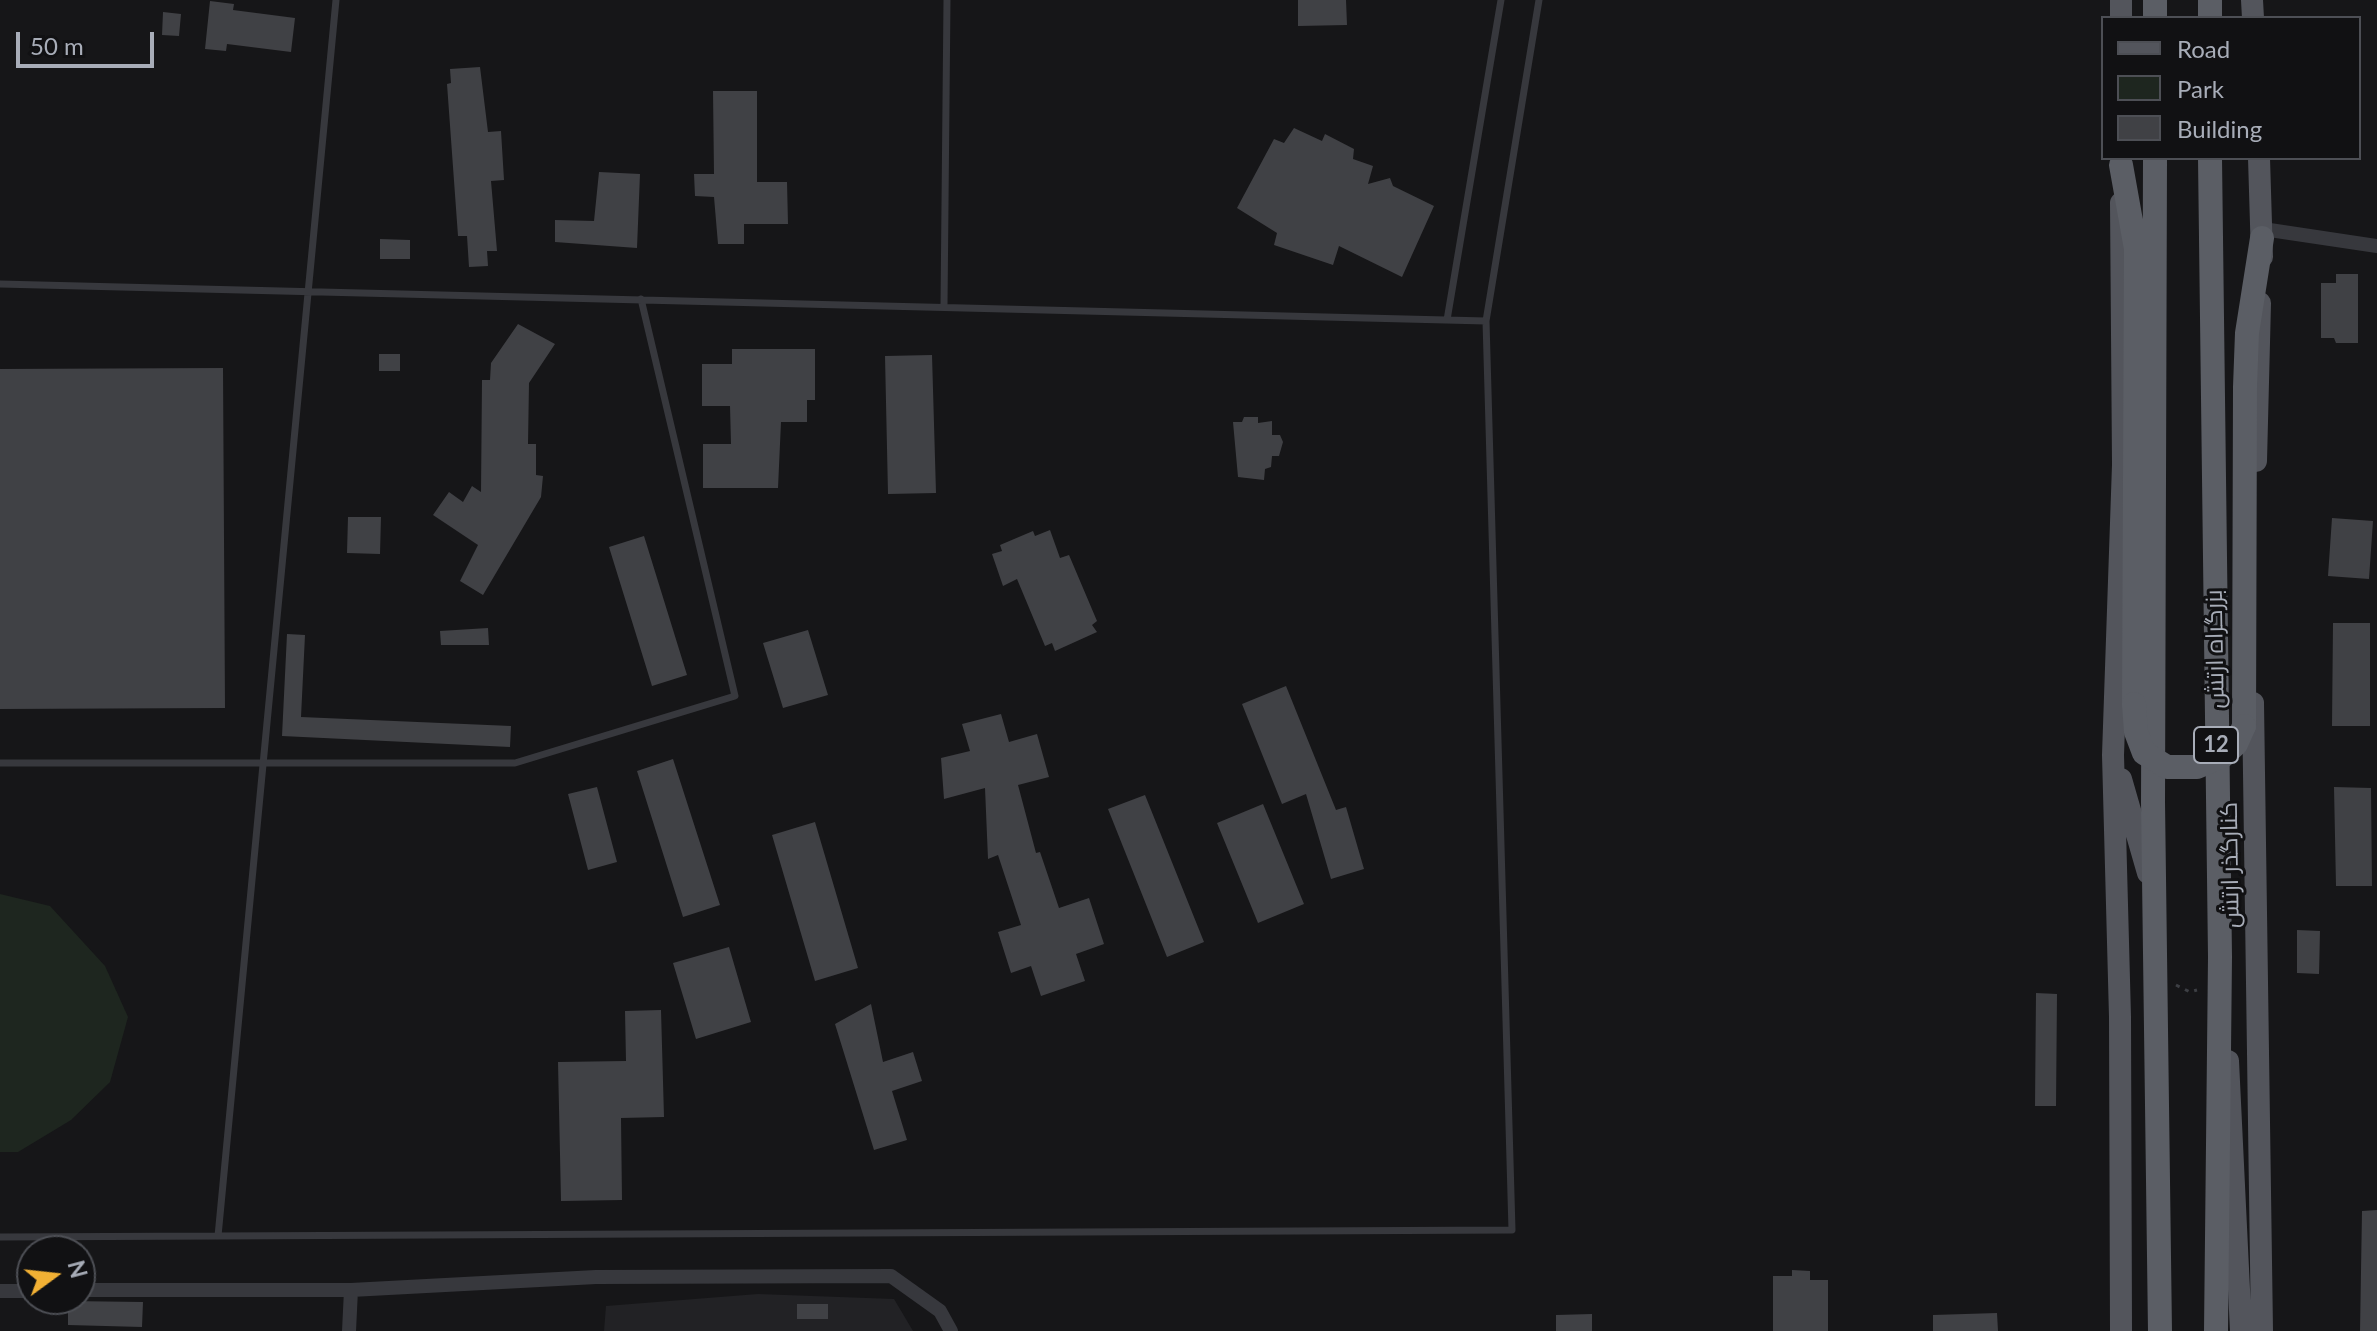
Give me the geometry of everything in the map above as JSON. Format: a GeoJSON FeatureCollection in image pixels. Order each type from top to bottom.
{"type":"FeatureCollection","features":[{"type":"Feature","properties":{"kind":"highway"},"geometry":{"type":"LineString","coordinates":[[2155,160],[2153,802],[2160,1331]]}},
{"type":"Feature","properties":{"kind":"highway","name":"بزرگراه ارتش"},"geometry":{"type":"LineString","coordinates":[[2210,160],[2220,957],[2216,1331]]}},
{"type":"Feature","properties":{"kind":"highway"},"geometry":{"type":"LineString","coordinates":[[2121,161],[2136,249],[2135,718],[2144,753],[2167,767],[2197,767],[2223,756],[2236,744],[2244,726],[2242,538],[2247,333],[2262,233]]}},
{"type":"Feature","properties":{"kind":"main road","name":"کنارگذر ارتش"},"geometry":{"type":"LineString","coordinates":[[2259,160],[2262,233],[2252,608],[2262,1331]]}},
{"type":"Feature","properties":{"kind":"main road"},"geometry":{"type":"LineString","coordinates":[[2121,161],[2123,465],[2113,755],[2120,1017],[2121,1331]]}},
{"type":"Feature","properties":{"kind":"main road"},"geometry":{"type":"LineString","coordinates":[[2113,755],[2145,856],[2156,913]]}},
{"type":"Feature","properties":{"kind":"main road"},"geometry":{"type":"LineString","coordinates":[[2220,957],[2230,1083],[2241,1331]]}},
{"type":"Feature","properties":{"kind":"street"},"geometry":{"type":"LineString","coordinates":[[2262,233],[2377,246]]}},
{"type":"Feature","properties":{"kind":"street"},"geometry":{"type":"LineString","coordinates":[[96,1290],[351,1290],[596,1277],[891,1276],[940,1311],[951,1331]]}},
{"type":"Feature","properties":{"kind":"street"},"geometry":{"type":"LineString","coordinates":[[349,1331],[351,1290]]}},
{"type":"Feature","properties":{"kind":"lane"},"geometry":{"type":"LineString","coordinates":[[218,1236],[336,0]]}},
{"type":"Feature","properties":{"kind":"lane"},"geometry":{"type":"LineString","coordinates":[[944,306],[947,0]]}},
{"type":"Feature","properties":{"kind":"lane"},"geometry":{"type":"LineString","coordinates":[[1447,320],[1501,0]]}},
{"type":"Feature","properties":{"kind":"lane"},"geometry":{"type":"LineString","coordinates":[[0,1237],[1512,1230],[1486,321],[1539,0]]}},
{"type":"Feature","properties":{"kind":"lane"},"geometry":{"type":"LineString","coordinates":[[0,284],[1486,321]]}},
{"type":"Feature","properties":{"kind":"lane"},"geometry":{"type":"LineString","coordinates":[[0,763],[515,763],[735,696],[641,299]]}},
{"type":"Feature","properties":{"kind":"path"},"geometry":{"type":"LineString","coordinates":[[2170,980],[2190,992],[2196,991],[2204,983]]}},
{"type":"Feature","properties":{"kind":"shaded area"},"geometry":{"type":"Polygon","coordinates":[[[758,1294],[894,1299],[913,1331],[604,1331],[606,1306],[758,1294]]]}},
{"type":"Feature","properties":{"kind":"green space"},"geometry":{"type":"Polygon","coordinates":[[[0,894],[50,906],[105,966],[128,1017],[110,1082],[71,1120],[18,1152],[0,1152],[0,894]]]}},
{"type":"Feature","properties":{"kind":"building"},"geometry":{"type":"Polygon","coordinates":[[[1298,0],[1346,0],[1347,25],[1298,26],[1298,0]]]}},
{"type":"Feature","properties":{"kind":"building"},"geometry":{"type":"Polygon","coordinates":[[[210,1],[234,4],[233,10],[295,18],[291,52],[227,44],[226,51],[205,49],[210,1]]]}},
{"type":"Feature","properties":{"kind":"building"},"geometry":{"type":"Polygon","coordinates":[[[163,12],[181,14],[179,36],[162,35],[163,12]]]}},
{"type":"Feature","properties":{"kind":"building"},"geometry":{"type":"Polygon","coordinates":[[[480,67],[488,132],[501,131],[504,180],[491,181],[497,251],[487,251],[488,266],[469,267],[467,236],[458,236],[447,84],[451,83],[450,69],[480,67]]]}},
{"type":"Feature","properties":{"kind":"building"},"geometry":{"type":"Polygon","coordinates":[[[713,91],[757,91],[757,182],[787,182],[788,224],[744,224],[744,244],[718,244],[714,197],[695,196],[694,174],[714,174],[713,91]]]}},
{"type":"Feature","properties":{"kind":"building"},"geometry":{"type":"Polygon","coordinates":[[[1294,128],[1322,141],[1325,134],[1354,149],[1353,159],[1373,166],[1368,184],[1390,178],[1393,186],[1434,206],[1402,277],[1339,246],[1333,265],[1274,245],[1277,233],[1237,208],[1274,139],[1284,143],[1294,128]]]}},
{"type":"Feature","properties":{"kind":"building"},"geometry":{"type":"Polygon","coordinates":[[[599,172],[640,174],[637,248],[555,242],[555,220],[594,221],[599,172]]]}},
{"type":"Feature","properties":{"kind":"building"},"geometry":{"type":"Polygon","coordinates":[[[380,239],[410,240],[410,259],[380,259],[380,239]]]}},
{"type":"Feature","properties":{"kind":"building"},"geometry":{"type":"Polygon","coordinates":[[[2336,274],[2358,274],[2358,343],[2336,343],[2334,338],[2321,338],[2321,283],[2336,283],[2336,274]]]}},
{"type":"Feature","properties":{"kind":"building"},"geometry":{"type":"Polygon","coordinates":[[[518,324],[555,344],[529,383],[528,444],[536,444],[536,475],[543,476],[541,497],[483,595],[460,581],[478,545],[433,515],[449,492],[463,502],[472,486],[481,492],[482,380],[490,380],[491,363],[518,324]]]}},
{"type":"Feature","properties":{"kind":"building"},"geometry":{"type":"Polygon","coordinates":[[[732,349],[815,349],[815,400],[807,400],[807,422],[781,422],[778,488],[703,488],[703,444],[731,444],[730,406],[702,406],[702,364],[732,364],[732,349]]]}},
{"type":"Feature","properties":{"kind":"building"},"geometry":{"type":"Polygon","coordinates":[[[379,354],[400,354],[400,371],[379,371],[379,354]]]}},
{"type":"Feature","properties":{"kind":"building"},"geometry":{"type":"Polygon","coordinates":[[[932,355],[936,493],[888,494],[885,356],[932,355]]]}},
{"type":"Feature","properties":{"kind":"building"},"geometry":{"type":"Polygon","coordinates":[[[223,368],[225,708],[0,709],[0,369],[223,368]]]}},
{"type":"Feature","properties":{"kind":"building"},"geometry":{"type":"Polygon","coordinates":[[[1244,417],[1258,417],[1258,423],[1272,421],[1272,435],[1280,435],[1283,442],[1279,456],[1272,456],[1271,467],[1265,469],[1264,480],[1238,477],[1233,422],[1242,422],[1244,417]]]}},
{"type":"Feature","properties":{"kind":"building"},"geometry":{"type":"Polygon","coordinates":[[[348,517],[381,517],[380,554],[347,553],[348,517]]]}},
{"type":"Feature","properties":{"kind":"building"},"geometry":{"type":"Polygon","coordinates":[[[2332,518],[2373,521],[2369,579],[2328,576],[2332,518]]]}},
{"type":"Feature","properties":{"kind":"building"},"geometry":{"type":"Polygon","coordinates":[[[1050,530],[1060,558],[1069,555],[1097,621],[1092,625],[1097,632],[1055,651],[1052,643],[1045,646],[1017,579],[1003,586],[992,554],[1002,551],[1000,545],[1033,531],[1035,536],[1050,530]]]}},
{"type":"Feature","properties":{"kind":"building"},"geometry":{"type":"Polygon","coordinates":[[[644,536],[687,675],[652,686],[609,547],[644,536]]]}},
{"type":"Feature","properties":{"kind":"building"},"geometry":{"type":"Polygon","coordinates":[[[2333,623],[2370,623],[2370,726],[2332,726],[2333,623]]]}},
{"type":"Feature","properties":{"kind":"building"},"geometry":{"type":"Polygon","coordinates":[[[488,628],[489,645],[441,645],[440,631],[488,628]]]}},
{"type":"Feature","properties":{"kind":"building"},"geometry":{"type":"Polygon","coordinates":[[[808,630],[828,695],[783,708],[763,643],[808,630]]]}},
{"type":"Feature","properties":{"kind":"building"},"geometry":{"type":"Polygon","coordinates":[[[287,634],[305,635],[301,717],[511,726],[510,747],[282,736],[287,634]]]}},
{"type":"Feature","properties":{"kind":"building"},"geometry":{"type":"Polygon","coordinates":[[[1286,686],[1336,810],[1346,807],[1364,869],[1331,879],[1306,794],[1282,804],[1242,704],[1286,686]]]}},
{"type":"Feature","properties":{"kind":"building"},"geometry":{"type":"Polygon","coordinates":[[[1001,714],[1009,742],[1037,734],[1049,777],[1018,785],[1036,853],[1040,852],[1059,908],[1089,898],[1104,944],[1076,954],[1085,981],[1041,996],[1031,966],[1011,973],[998,932],[1021,925],[998,855],[988,859],[985,788],[944,799],[941,758],[970,751],[962,724],[1001,714]]]}},
{"type":"Feature","properties":{"kind":"building"},"geometry":{"type":"Polygon","coordinates":[[[673,759],[720,905],[683,917],[637,771],[673,759]]]}},
{"type":"Feature","properties":{"kind":"building"},"geometry":{"type":"Polygon","coordinates":[[[597,787],[617,862],[588,870],[568,794],[597,787]]]}},
{"type":"Feature","properties":{"kind":"building"},"geometry":{"type":"Polygon","coordinates":[[[2334,787],[2371,788],[2372,886],[2336,886],[2334,787]]]}},
{"type":"Feature","properties":{"kind":"building"},"geometry":{"type":"Polygon","coordinates":[[[1145,795],[1204,942],[1167,957],[1108,809],[1145,795]]]}},
{"type":"Feature","properties":{"kind":"building"},"geometry":{"type":"Polygon","coordinates":[[[1263,804],[1304,904],[1258,923],[1217,823],[1263,804]]]}},
{"type":"Feature","properties":{"kind":"building"},"geometry":{"type":"Polygon","coordinates":[[[815,822],[858,968],[815,981],[772,835],[815,822]]]}},
{"type":"Feature","properties":{"kind":"building"},"geometry":{"type":"Polygon","coordinates":[[[2297,930],[2320,931],[2319,974],[2297,973],[2297,930]]]}},
{"type":"Feature","properties":{"kind":"building"},"geometry":{"type":"Polygon","coordinates":[[[729,947],[751,1022],[696,1039],[673,963],[729,947]]]}},
{"type":"Feature","properties":{"kind":"building"},"geometry":{"type":"Polygon","coordinates":[[[2036,993],[2057,994],[2056,1106],[2035,1106],[2036,993]]]}},
{"type":"Feature","properties":{"kind":"building"},"geometry":{"type":"Polygon","coordinates":[[[871,1004],[883,1062],[913,1052],[922,1081],[892,1091],[907,1140],[874,1150],[835,1024],[871,1004]]]}},
{"type":"Feature","properties":{"kind":"building"},"geometry":{"type":"Polygon","coordinates":[[[661,1010],[664,1117],[621,1118],[622,1200],[561,1201],[558,1062],[626,1061],[625,1011],[661,1010]]]}},
{"type":"Feature","properties":{"kind":"building"},"geometry":{"type":"Polygon","coordinates":[[[2377,1210],[2377,1331],[2360,1331],[2362,1211],[2377,1210]]]}},
{"type":"Feature","properties":{"kind":"building"},"geometry":{"type":"Polygon","coordinates":[[[1792,1270],[1810,1271],[1810,1280],[1828,1280],[1828,1331],[1773,1331],[1773,1276],[1792,1276],[1792,1270]]]}},
{"type":"Feature","properties":{"kind":"building"},"geometry":{"type":"Polygon","coordinates":[[[96,1301],[143,1302],[142,1327],[68,1325],[68,1315],[96,1315],[96,1301]]]}},
{"type":"Feature","properties":{"kind":"building"},"geometry":{"type":"Polygon","coordinates":[[[797,1304],[828,1304],[828,1319],[797,1319],[797,1304]]]}},
{"type":"Feature","properties":{"kind":"building"},"geometry":{"type":"Polygon","coordinates":[[[1997,1313],[1998,1331],[1933,1331],[1933,1315],[1997,1313]]]}},
{"type":"Feature","properties":{"kind":"building"},"geometry":{"type":"Polygon","coordinates":[[[1592,1314],[1592,1331],[1556,1331],[1556,1315],[1592,1314]]]}}]}
